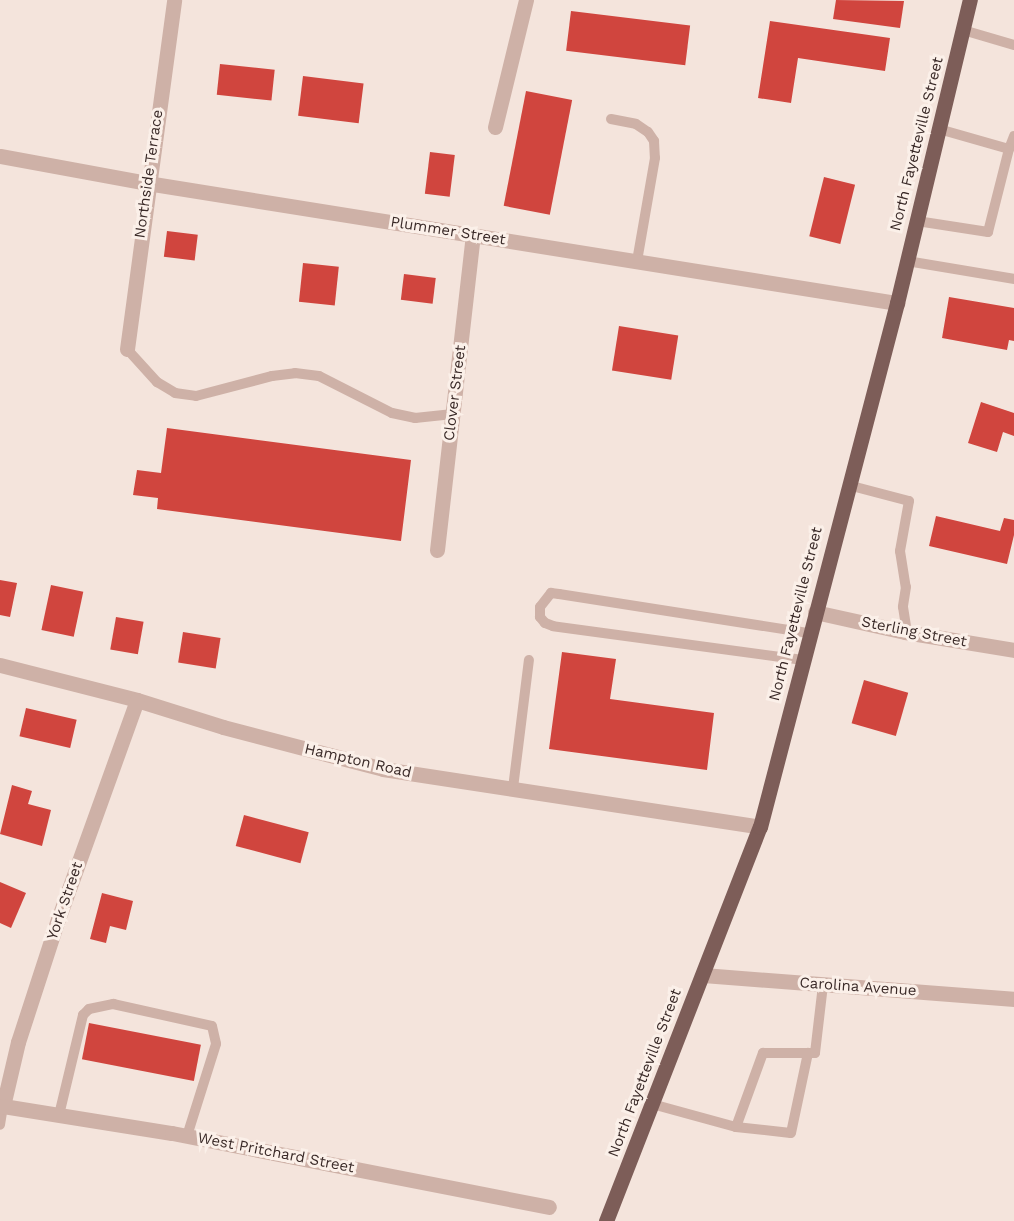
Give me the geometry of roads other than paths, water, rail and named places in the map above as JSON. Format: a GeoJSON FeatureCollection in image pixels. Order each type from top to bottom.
{"type":"FeatureCollection","features":[{"type":"Feature","properties":{"kind":"main road","name":"North Fayetteville Street"},"geometry":{"type":"LineString","coordinates":[[606,1221],[760,827],[814,612],[897,303],[970,0]]}},
{"type":"Feature","properties":{"kind":"street","name":"Northside Terrace"},"geometry":{"type":"LineString","coordinates":[[127,349],[147,183],[174,0]]}},
{"type":"Feature","properties":{"kind":"street"},"geometry":{"type":"LineString","coordinates":[[495,127],[526,0]]}},
{"type":"Feature","properties":{"kind":"street","name":"Plummer Street"},"geometry":{"type":"LineString","coordinates":[[0,156],[147,183],[897,303]]}},
{"type":"Feature","properties":{"kind":"street","name":"Clover Street"},"geometry":{"type":"LineString","coordinates":[[437,550],[473,235]]}},
{"type":"Feature","properties":{"kind":"street","name":"Sterling Street"},"geometry":{"type":"LineString","coordinates":[[814,612],[907,632],[1014,650]]}},
{"type":"Feature","properties":{"kind":"street","name":"Hampton Road"},"geometry":{"type":"LineString","coordinates":[[0,665],[137,700],[223,728],[383,770],[760,827]]}},
{"type":"Feature","properties":{"kind":"street","name":"York Street"},"geometry":{"type":"LineString","coordinates":[[2,1105],[18,1042],[58,919],[137,700]]}},
{"type":"Feature","properties":{"kind":"street","name":"Carolina Avenue"},"geometry":{"type":"LineString","coordinates":[[703,975],[1014,999]]}},
{"type":"Feature","properties":{"kind":"street","name":"West Pritchard Street"},"geometry":{"type":"LineString","coordinates":[[2,1105],[187,1136],[549,1207]]}},
{"type":"Feature","properties":{"kind":"lane"},"geometry":{"type":"LineString","coordinates":[[963,30],[1014,45]]}},
{"type":"Feature","properties":{"kind":"lane"},"geometry":{"type":"LineString","coordinates":[[611,118],[636,124],[648,132],[654,141],[655,158],[637,261]]}},
{"type":"Feature","properties":{"kind":"lane"},"geometry":{"type":"LineString","coordinates":[[939,129],[1009,149]]}},
{"type":"Feature","properties":{"kind":"lane"},"geometry":{"type":"LineString","coordinates":[[917,221],[988,232],[1014,136]]}},
{"type":"Feature","properties":{"kind":"lane"},"geometry":{"type":"LineString","coordinates":[[907,261],[1014,279]]}},
{"type":"Feature","properties":{"kind":"lane"},"geometry":{"type":"LineString","coordinates":[[127,349],[158,382],[175,393],[196,396],[273,376],[295,373],[319,376],[392,413],[415,418],[453,414]]}},
{"type":"Feature","properties":{"kind":"lane"},"geometry":{"type":"LineString","coordinates":[[848,485],[909,501],[900,551],[906,587],[903,607],[907,632]]}},
{"type":"Feature","properties":{"kind":"lane"},"geometry":{"type":"LineString","coordinates":[[803,660],[553,626],[545,623],[540,617],[540,607],[551,593],[809,633]]}},
{"type":"Feature","properties":{"kind":"lane"},"geometry":{"type":"LineString","coordinates":[[513,788],[529,660]]}},
{"type":"Feature","properties":{"kind":"lane"},"geometry":{"type":"LineString","coordinates":[[736,1127],[763,1053],[815,1053],[823,985]]}},
{"type":"Feature","properties":{"kind":"lane"},"geometry":{"type":"LineString","coordinates":[[59,1115],[83,1015],[89,1009],[113,1004],[212,1026],[216,1044],[187,1136]]}},
{"type":"Feature","properties":{"kind":"lane"},"geometry":{"type":"LineString","coordinates":[[652,1104],[736,1127],[791,1133],[804,1053]]}},
{"type":"Feature","properties":{"kind":"lane"},"geometry":{"type":"LineString","coordinates":[[0,1125],[2,1105]]}}]}
